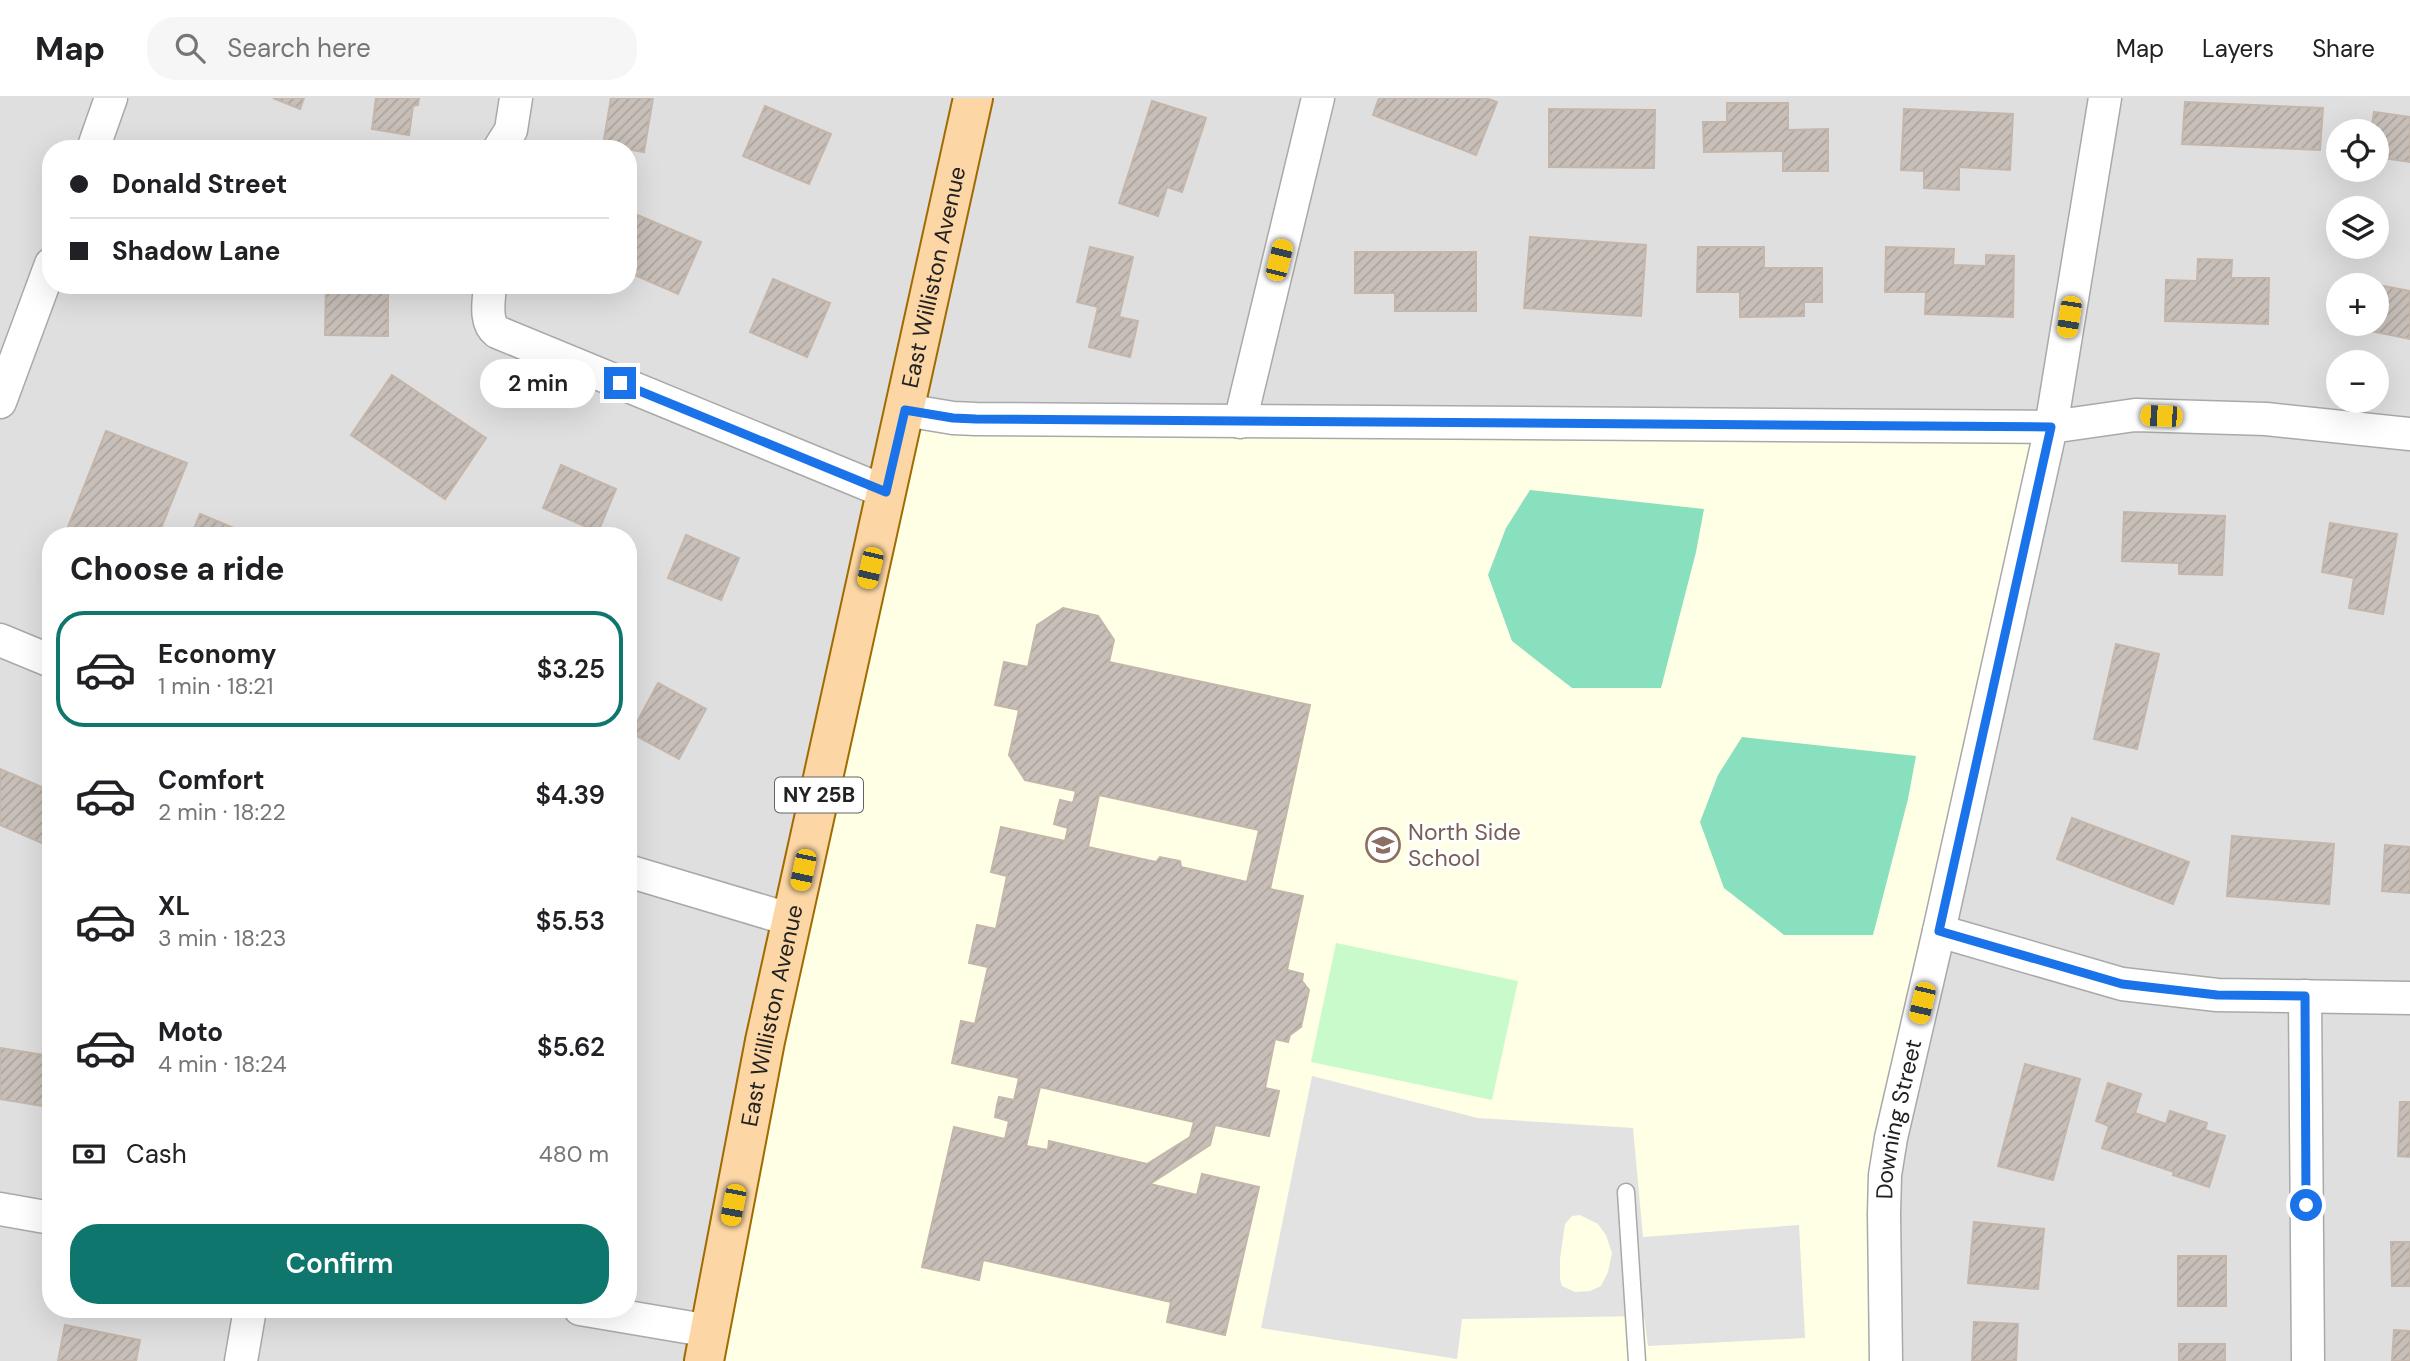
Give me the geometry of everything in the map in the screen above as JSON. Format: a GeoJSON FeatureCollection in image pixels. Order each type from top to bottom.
{"type":"FeatureCollection","features":[{"type":"Feature","properties":{"kind":"main road","name":"East Williston Avenue"},"geometry":{"type":"LineString","coordinates":[[707,1346],[760,1066],[973,98]]}},
{"type":"Feature","properties":{"kind":"street"},"geometry":{"type":"LineString","coordinates":[[96,140],[111,98]]}},
{"type":"Feature","properties":{"kind":"street"},"geometry":{"type":"LineString","coordinates":[[509,140],[516,98]]}},
{"type":"Feature","properties":{"kind":"street"},"geometry":{"type":"LineString","coordinates":[[1240,422],[1318,98]]}},
{"type":"Feature","properties":{"kind":"street","name":"Downing Street"},"geometry":{"type":"LineString","coordinates":[[1886,1361],[1885,1175],[1899,1099],[2051,427],[2105,98]]}},
{"type":"Feature","properties":{"kind":"street"},"geometry":{"type":"LineString","coordinates":[[0,402],[42,288]]}},
{"type":"Feature","properties":{"kind":"street"},"geometry":{"type":"LineString","coordinates":[[490,294],[489,318],[497,332],[886,492]]}},
{"type":"Feature","properties":{"kind":"street"},"geometry":{"type":"LineString","coordinates":[[905,410],[976,419],[2051,427],[2135,415],[2266,419],[2410,435]]}},
{"type":"Feature","properties":{"kind":"street"},"geometry":{"type":"LineString","coordinates":[[0,640],[42,657]]}},
{"type":"Feature","properties":{"kind":"street"},"geometry":{"type":"LineString","coordinates":[[637,874],[792,920]]}},
{"type":"Feature","properties":{"kind":"street"},"geometry":{"type":"LineString","coordinates":[[1939,931],[2122,984],[2217,995],[2410,998]]}},
{"type":"Feature","properties":{"kind":"street"},"geometry":{"type":"LineString","coordinates":[[2305,996],[2308,1361]]}},
{"type":"Feature","properties":{"kind":"street"},"geometry":{"type":"LineString","coordinates":[[0,1209],[42,1216]]}},
{"type":"Feature","properties":{"kind":"street"},"geometry":{"type":"LineString","coordinates":[[241,1361],[248,1318]]}},
{"type":"Feature","properties":{"kind":"street"},"geometry":{"type":"LineString","coordinates":[[611,1318],[707,1346]]}},
{"type":"Feature","properties":{"kind":"lane"},"geometry":{"type":"LineString","coordinates":[[1626,1192],[1637,1361]]}},
{"type":"Feature","properties":{"kind":"shaded area"},"geometry":{"type":"Polygon","coordinates":[[[0,98],[2410,98],[2410,1361],[0,1361],[0,98]]]}},
{"type":"Feature","properties":{"kind":"shaded area","name":"North Side School"},"geometry":{"type":"Polygon","coordinates":[[[905,410],[2051,427],[1899,1099],[1886,1361],[704,1361],[905,410]]]}},
{"type":"Feature","properties":{"kind":"shaded area"},"geometry":{"type":"Polygon","coordinates":[[[1312,1076],[1478,1118],[1633,1128],[1643,1237],[1799,1225],[1805,1338],[1648,1346],[1644,1316],[1462,1319],[1457,1359],[1261,1328],[1312,1076]],[[1580,1215],[1572,1216],[1565,1224],[1560,1279],[1562,1286],[1575,1292],[1590,1291],[1601,1286],[1608,1272],[1612,1253],[1606,1235],[1598,1224],[1580,1215]]]}},
{"type":"Feature","properties":{"kind":"green space"},"geometry":{"type":"Polygon","coordinates":[[[1530,490],[1704,509],[1696,552],[1661,688],[1572,688],[1512,641],[1488,575],[1506,528],[1530,490]]]}},
{"type":"Feature","properties":{"kind":"green space"},"geometry":{"type":"Polygon","coordinates":[[[1742,737],[1916,756],[1908,799],[1873,935],[1784,935],[1724,888],[1700,822],[1718,775],[1742,737]]]}},
{"type":"Feature","properties":{"kind":"green space"},"geometry":{"type":"Polygon","coordinates":[[[1336,943],[1518,981],[1492,1100],[1311,1062],[1336,943]]]}},
{"type":"Feature","properties":{"kind":"building"},"geometry":{"type":"Polygon","coordinates":[[[273,98],[304,98],[300,109],[273,98]]]}},
{"type":"Feature","properties":{"kind":"building"},"geometry":{"type":"Polygon","coordinates":[[[376,98],[419,98],[418,105],[413,106],[409,135],[372,129],[376,98]]]}},
{"type":"Feature","properties":{"kind":"building"},"geometry":{"type":"Polygon","coordinates":[[[611,98],[653,98],[644,152],[637,151],[637,140],[604,140],[611,98]]]}},
{"type":"Feature","properties":{"kind":"building"},"geometry":{"type":"Polygon","coordinates":[[[1379,98],[1486,98],[1497,102],[1476,155],[1373,115],[1379,98]]]}},
{"type":"Feature","properties":{"kind":"building"},"geometry":{"type":"Polygon","coordinates":[[[1152,101],[1206,118],[1182,192],[1167,187],[1158,216],[1119,203],[1152,101]]]}},
{"type":"Feature","properties":{"kind":"building"},"geometry":{"type":"Polygon","coordinates":[[[2185,102],[2323,108],[2320,150],[2182,144],[2185,102]]]}},
{"type":"Feature","properties":{"kind":"building"},"geometry":{"type":"Polygon","coordinates":[[[1727,103],[1788,103],[1788,130],[1828,129],[1828,171],[1783,171],[1783,151],[1704,152],[1703,122],[1727,122],[1727,103]]]}},
{"type":"Feature","properties":{"kind":"building"},"geometry":{"type":"Polygon","coordinates":[[[765,106],[831,134],[809,184],[743,156],[765,106]]]}},
{"type":"Feature","properties":{"kind":"building"},"geometry":{"type":"Polygon","coordinates":[[[1549,109],[1655,110],[1654,168],[1549,167],[1549,109]]]}},
{"type":"Feature","properties":{"kind":"building"},"geometry":{"type":"Polygon","coordinates":[[[1904,109],[2013,114],[2010,170],[1959,167],[1959,190],[1924,188],[1924,171],[1901,170],[1904,109]]]}},
{"type":"Feature","properties":{"kind":"building"},"geometry":{"type":"Polygon","coordinates":[[[2374,112],[2410,117],[2410,162],[2389,159],[2389,119],[2373,119],[2374,112]]]}},
{"type":"Feature","properties":{"kind":"building"},"geometry":{"type":"Polygon","coordinates":[[[637,215],[701,242],[678,294],[637,276],[637,215]]]}},
{"type":"Feature","properties":{"kind":"building"},"geometry":{"type":"Polygon","coordinates":[[[1530,237],[1646,245],[1641,316],[1524,308],[1530,237]]]}},
{"type":"Feature","properties":{"kind":"building"},"geometry":{"type":"Polygon","coordinates":[[[1090,247],[1133,257],[1119,317],[1138,321],[1130,357],[1089,347],[1098,307],[1077,302],[1090,247]]]}},
{"type":"Feature","properties":{"kind":"building"},"geometry":{"type":"Polygon","coordinates":[[[1698,247],[1764,247],[1764,268],[1822,268],[1822,302],[1804,302],[1804,316],[1740,317],[1740,292],[1697,292],[1698,247]]]}},
{"type":"Feature","properties":{"kind":"building"},"geometry":{"type":"Polygon","coordinates":[[[1886,247],[1954,249],[1953,265],[1986,266],[1986,255],[2014,256],[2013,317],[1925,314],[1926,292],[1885,292],[1886,247]]]}},
{"type":"Feature","properties":{"kind":"building"},"geometry":{"type":"Polygon","coordinates":[[[1355,252],[1476,252],[1476,311],[1395,311],[1395,293],[1355,293],[1355,252]]]}},
{"type":"Feature","properties":{"kind":"building"},"geometry":{"type":"Polygon","coordinates":[[[2198,259],[2232,260],[2231,278],[2269,278],[2268,324],[2165,321],[2166,280],[2197,281],[2198,259]]]}},
{"type":"Feature","properties":{"kind":"building"},"geometry":{"type":"Polygon","coordinates":[[[773,279],[830,303],[807,357],[750,332],[773,279]]]}},
{"type":"Feature","properties":{"kind":"building"},"geometry":{"type":"Polygon","coordinates":[[[2389,287],[2410,291],[2410,339],[2389,335],[2389,287]]]}},
{"type":"Feature","properties":{"kind":"building"},"geometry":{"type":"Polygon","coordinates":[[[326,294],[388,294],[388,336],[325,335],[326,294]]]}},
{"type":"Feature","properties":{"kind":"building"},"geometry":{"type":"Polygon","coordinates":[[[392,375],[486,438],[445,499],[351,435],[392,375]]]}},
{"type":"Feature","properties":{"kind":"building"},"geometry":{"type":"Polygon","coordinates":[[[106,431],[187,463],[162,527],[68,527],[106,431]]]}},
{"type":"Feature","properties":{"kind":"building"},"geometry":{"type":"Polygon","coordinates":[[[561,465],[616,489],[600,527],[587,527],[543,508],[561,465]]]}},
{"type":"Feature","properties":{"kind":"building"},"geometry":{"type":"Polygon","coordinates":[[[2124,512],[2225,516],[2222,575],[2179,574],[2179,563],[2122,561],[2124,512]]]}},
{"type":"Feature","properties":{"kind":"building"},"geometry":{"type":"Polygon","coordinates":[[[200,514],[231,527],[195,527],[200,514]]]}},
{"type":"Feature","properties":{"kind":"building"},"geometry":{"type":"Polygon","coordinates":[[[2330,523],[2397,534],[2383,614],[2349,608],[2354,578],[2322,572],[2330,523]]]}},
{"type":"Feature","properties":{"kind":"building"},"geometry":{"type":"Polygon","coordinates":[[[686,535],[739,558],[721,600],[668,578],[686,535]]]}},
{"type":"Feature","properties":{"kind":"building"},"geometry":{"type":"Polygon","coordinates":[[[1063,608],[1098,616],[1114,640],[1109,662],[1310,705],[1270,889],[1303,896],[1287,970],[1303,974],[1302,981],[1309,990],[1301,1027],[1290,1035],[1288,1042],[1275,1039],[1265,1088],[1279,1091],[1269,1136],[1215,1125],[1210,1145],[1150,1184],[1197,1195],[1202,1174],[1259,1187],[1225,1335],[1167,1322],[1171,1302],[983,1260],[979,1280],[922,1267],[954,1127],[1005,1139],[1009,1121],[995,1117],[997,1105],[999,1097],[1014,1100],[1019,1078],[952,1063],[961,1021],[975,1024],[988,967],[969,963],[977,925],[996,929],[1007,876],[991,872],[1001,827],[1065,841],[1068,828],[1054,824],[1060,800],[1073,803],[1076,791],[1025,780],[1009,755],[1019,710],[995,705],[1004,662],[1028,667],[1037,625],[1063,608]],[[1099,795],[1088,847],[1156,862],[1160,857],[1180,861],[1181,867],[1247,882],[1259,830],[1099,795]],[[1040,1087],[1026,1146],[1048,1150],[1049,1141],[1147,1164],[1190,1137],[1194,1122],[1040,1087]]]}},
{"type":"Feature","properties":{"kind":"building"},"geometry":{"type":"Polygon","coordinates":[[[2116,644],[2159,654],[2137,749],[2094,739],[2116,644]]]}},
{"type":"Feature","properties":{"kind":"building"},"geometry":{"type":"Polygon","coordinates":[[[658,683],[706,709],[679,759],[637,736],[637,722],[658,683]]]}},
{"type":"Feature","properties":{"kind":"building"},"geometry":{"type":"Polygon","coordinates":[[[0,769],[42,787],[42,843],[0,825],[0,769]]]}},
{"type":"Feature","properties":{"kind":"building"},"geometry":{"type":"Polygon","coordinates":[[[2072,818],[2189,862],[2173,904],[2057,859],[2072,818]]]}},
{"type":"Feature","properties":{"kind":"building"},"geometry":{"type":"Polygon","coordinates":[[[2232,836],[2334,844],[2329,904],[2227,896],[2232,836]]]}},
{"type":"Feature","properties":{"kind":"building"},"geometry":{"type":"Polygon","coordinates":[[[2385,845],[2410,847],[2410,893],[2382,891],[2385,845]]]}},
{"type":"Feature","properties":{"kind":"building"},"geometry":{"type":"Polygon","coordinates":[[[0,1048],[42,1055],[42,1106],[0,1099],[0,1048]]]}},
{"type":"Feature","properties":{"kind":"building"},"geometry":{"type":"Polygon","coordinates":[[[2025,1064],[2080,1079],[2053,1180],[1998,1166],[2025,1064]]]}},
{"type":"Feature","properties":{"kind":"building"},"geometry":{"type":"Polygon","coordinates":[[[2108,1083],[2141,1094],[2135,1113],[2166,1124],[2170,1111],[2207,1123],[2205,1130],[2225,1136],[2209,1187],[2173,1175],[2174,1172],[2102,1148],[2109,1126],[2096,1121],[2108,1083]]]}},
{"type":"Feature","properties":{"kind":"building"},"geometry":{"type":"Polygon","coordinates":[[[2400,1102],[2410,1102],[2410,1157],[2398,1156],[2400,1102]]]}},
{"type":"Feature","properties":{"kind":"building"},"geometry":{"type":"Polygon","coordinates":[[[1974,1222],[2044,1229],[2038,1289],[1968,1283],[1974,1222]]]}},
{"type":"Feature","properties":{"kind":"building"},"geometry":{"type":"Polygon","coordinates":[[[2391,1242],[2410,1242],[2410,1286],[2392,1286],[2391,1242]]]}},
{"type":"Feature","properties":{"kind":"building"},"geometry":{"type":"Polygon","coordinates":[[[2178,1256],[2226,1256],[2226,1306],[2178,1306],[2178,1256]]]}},
{"type":"Feature","properties":{"kind":"building"},"geometry":{"type":"Polygon","coordinates":[[[1974,1322],[2018,1324],[2016,1361],[1972,1361],[1974,1322]]]}},
{"type":"Feature","properties":{"kind":"building"},"geometry":{"type":"Polygon","coordinates":[[[65,1325],[140,1340],[136,1361],[58,1361],[65,1325]]]}},
{"type":"Feature","properties":{"kind":"building"},"geometry":{"type":"Polygon","coordinates":[[[2394,1330],[2410,1331],[2410,1361],[2392,1361],[2394,1330]]]}},
{"type":"Feature","properties":{"kind":"building"},"geometry":{"type":"Polygon","coordinates":[[[2179,1344],[2225,1344],[2225,1361],[2179,1361],[2179,1344]]]}},
{"type":"Feature","properties":{"kind":"place","name":"North Side School"},"geometry":{"type":"Point","coordinates":[1383,845]}},
{"type":"Feature","properties":{"kind":"route"},"geometry":{"type":"LineString","coordinates":[[620,383],[886,492],[905,410],[976,419],[2051,427],[1939,931],[2122,984],[2217,995],[2305,996],[2306,1205]]}}]}
